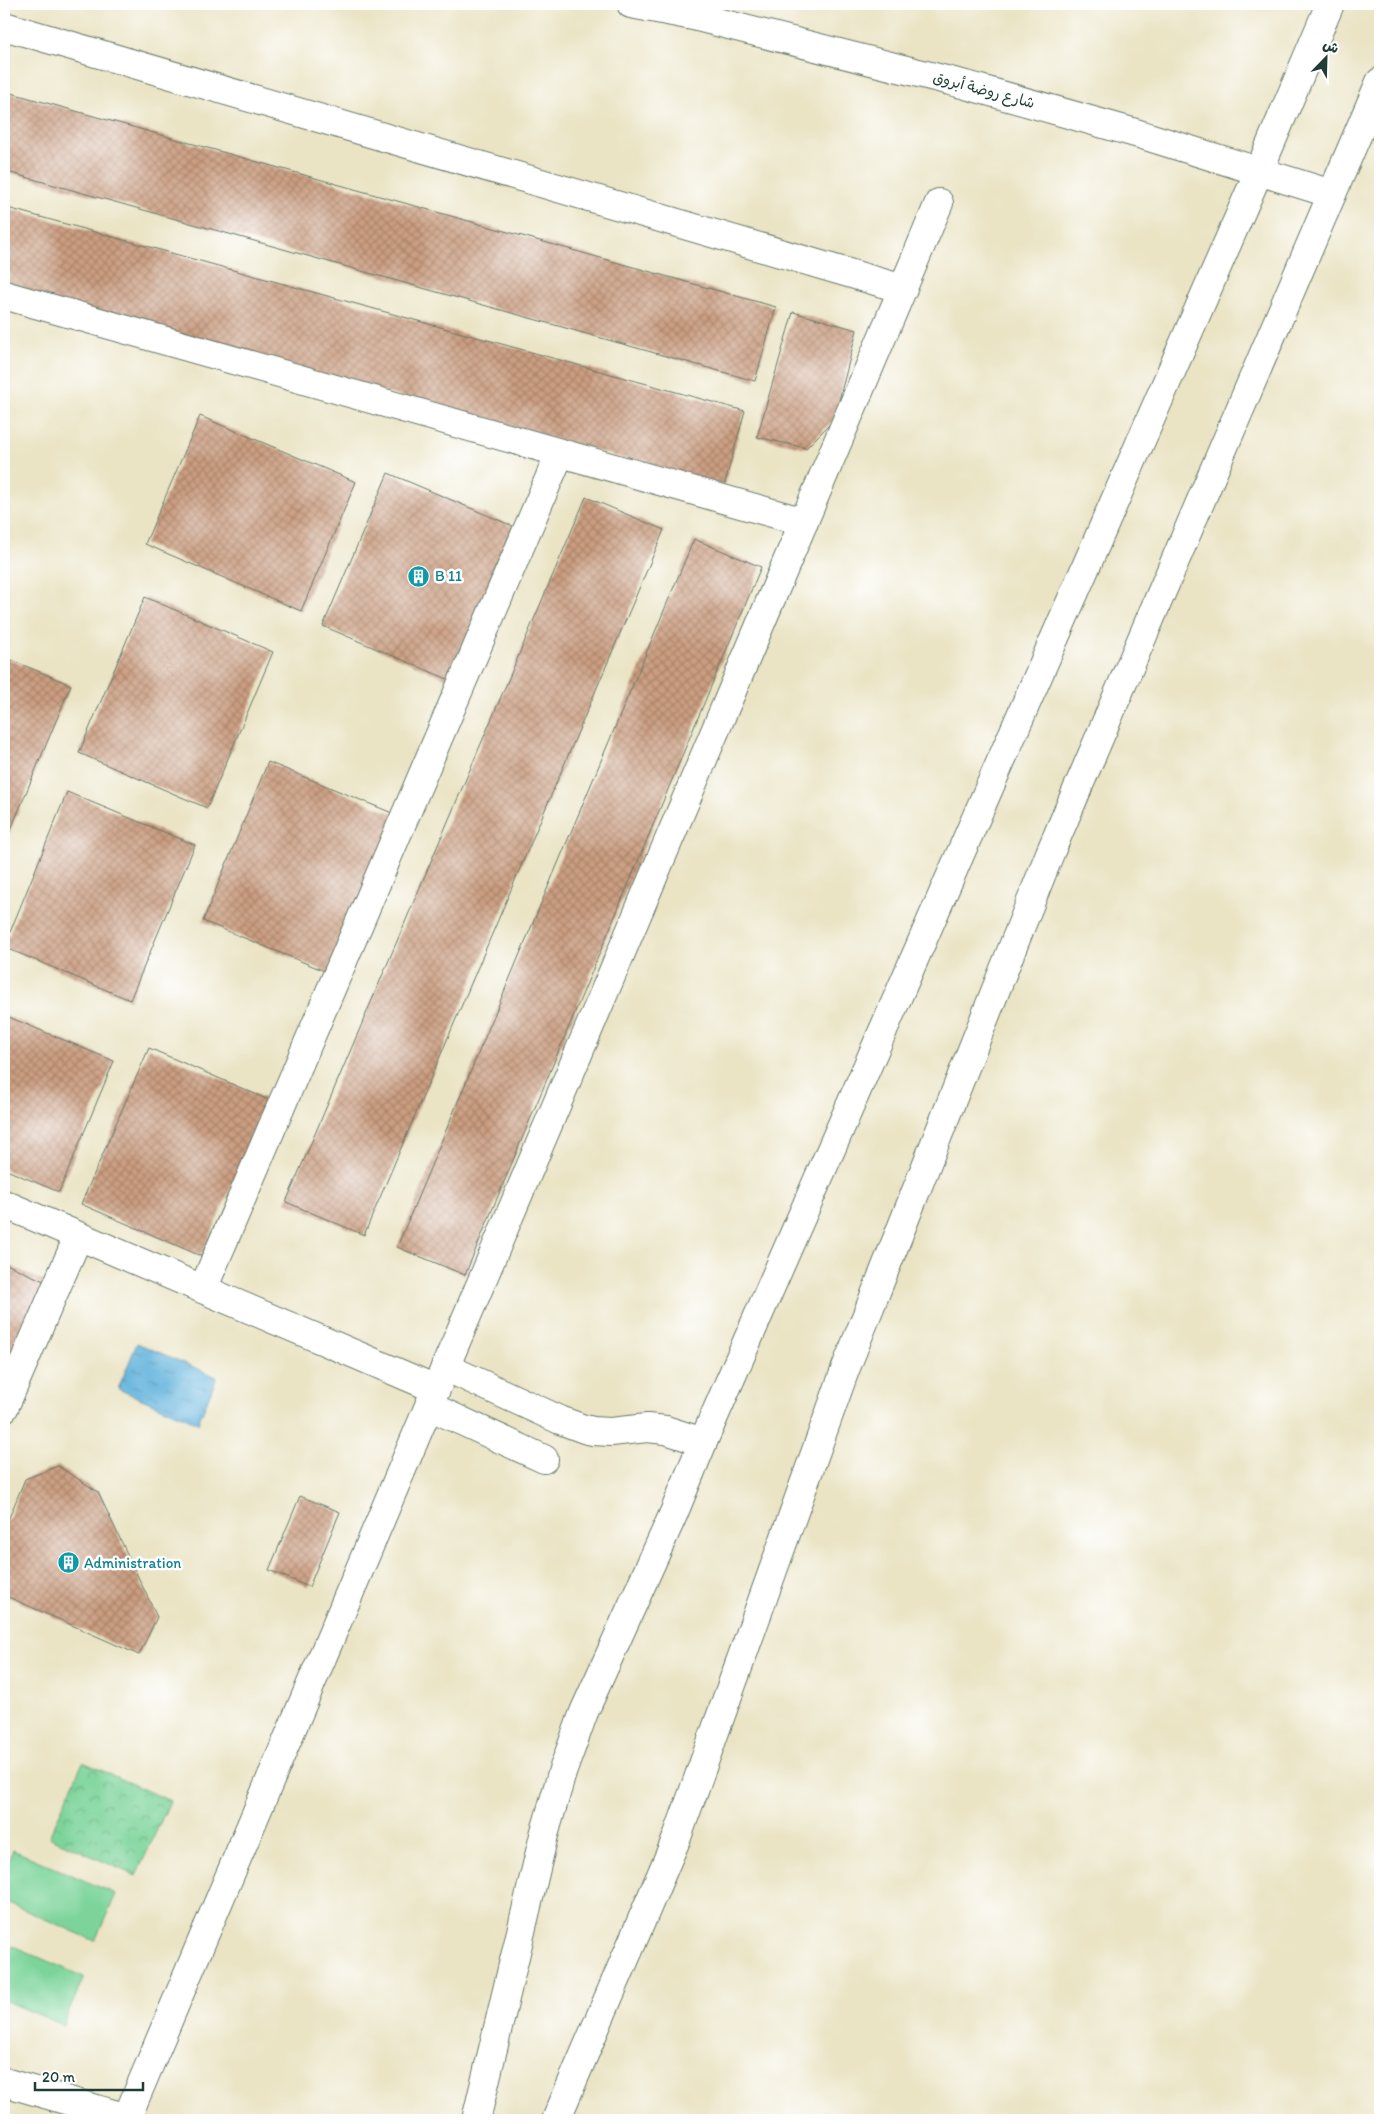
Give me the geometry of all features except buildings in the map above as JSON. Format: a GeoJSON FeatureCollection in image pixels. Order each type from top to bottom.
{"type":"FeatureCollection","features":[{"type":"Feature","properties":{"kind":"street","name":"شارع روضة أبروق"},"geometry":{"type":"LineString","coordinates":[[631,4],[693,16],[966,85],[1139,134],[1332,194]]}},
{"type":"Feature","properties":{"kind":"street"},"geometry":{"type":"LineString","coordinates":[[476,2120],[544,1835],[562,1773],[584,1712],[673,1515],[703,1442],[1259,171],[1330,4]]}},
{"type":"Feature","properties":{"kind":"street"},"geometry":{"type":"LineString","coordinates":[[4,26],[903,289]]}},
{"type":"Feature","properties":{"kind":"street"},"geometry":{"type":"LineString","coordinates":[[556,2120],[676,1840],[845,1370],[1050,853],[1380,82]]}},
{"type":"Feature","properties":{"kind":"street"},"geometry":{"type":"LineString","coordinates":[[4,2082],[127,2119],[939,203]]}},
{"type":"Feature","properties":{"kind":"street"},"geometry":{"type":"LineString","coordinates":[[4,295],[804,522]]}},
{"type":"Feature","properties":{"kind":"street"},"geometry":{"type":"LineString","coordinates":[[203,1289],[560,453]]}},
{"type":"Feature","properties":{"kind":"street"},"geometry":{"type":"LineString","coordinates":[[4,1204],[78,1237],[437,1387],[560,1420],[593,1431],[610,1432],[647,1428],[666,1430],[703,1442]]}},
{"type":"Feature","properties":{"kind":"street"},"geometry":{"type":"LineString","coordinates":[[4,1408],[78,1237]]}},
{"type":"Feature","properties":{"kind":"street"},"geometry":{"type":"LineString","coordinates":[[437,1387],[544,1458]]}},
{"type":"Feature","properties":{"kind":"green space"},"geometry":{"type":"Polygon","coordinates":[[[83,1762],[170,1801],[136,1876],[49,1837],[83,1762]]]}},
{"type":"Feature","properties":{"kind":"green space"},"geometry":{"type":"Polygon","coordinates":[[[13,1850],[116,1894],[95,1941],[4,1901],[4,1870],[13,1850]]]}},
{"type":"Feature","properties":{"kind":"green space"},"geometry":{"type":"Polygon","coordinates":[[[4,1942],[84,1977],[63,2025],[4,2000],[4,1942]]]}},
{"type":"Feature","properties":{"kind":"water"},"geometry":{"type":"Polygon","coordinates":[[[137,1343],[217,1377],[198,1423],[118,1389],[137,1343]]]}},
{"type":"Feature","properties":{"kind":"place","name":"B 11"},"geometry":{"type":"Point","coordinates":[419,576]}},
{"type":"Feature","properties":{"kind":"place","name":"Administration"},"geometry":{"type":"Point","coordinates":[68,1563]}}]}
